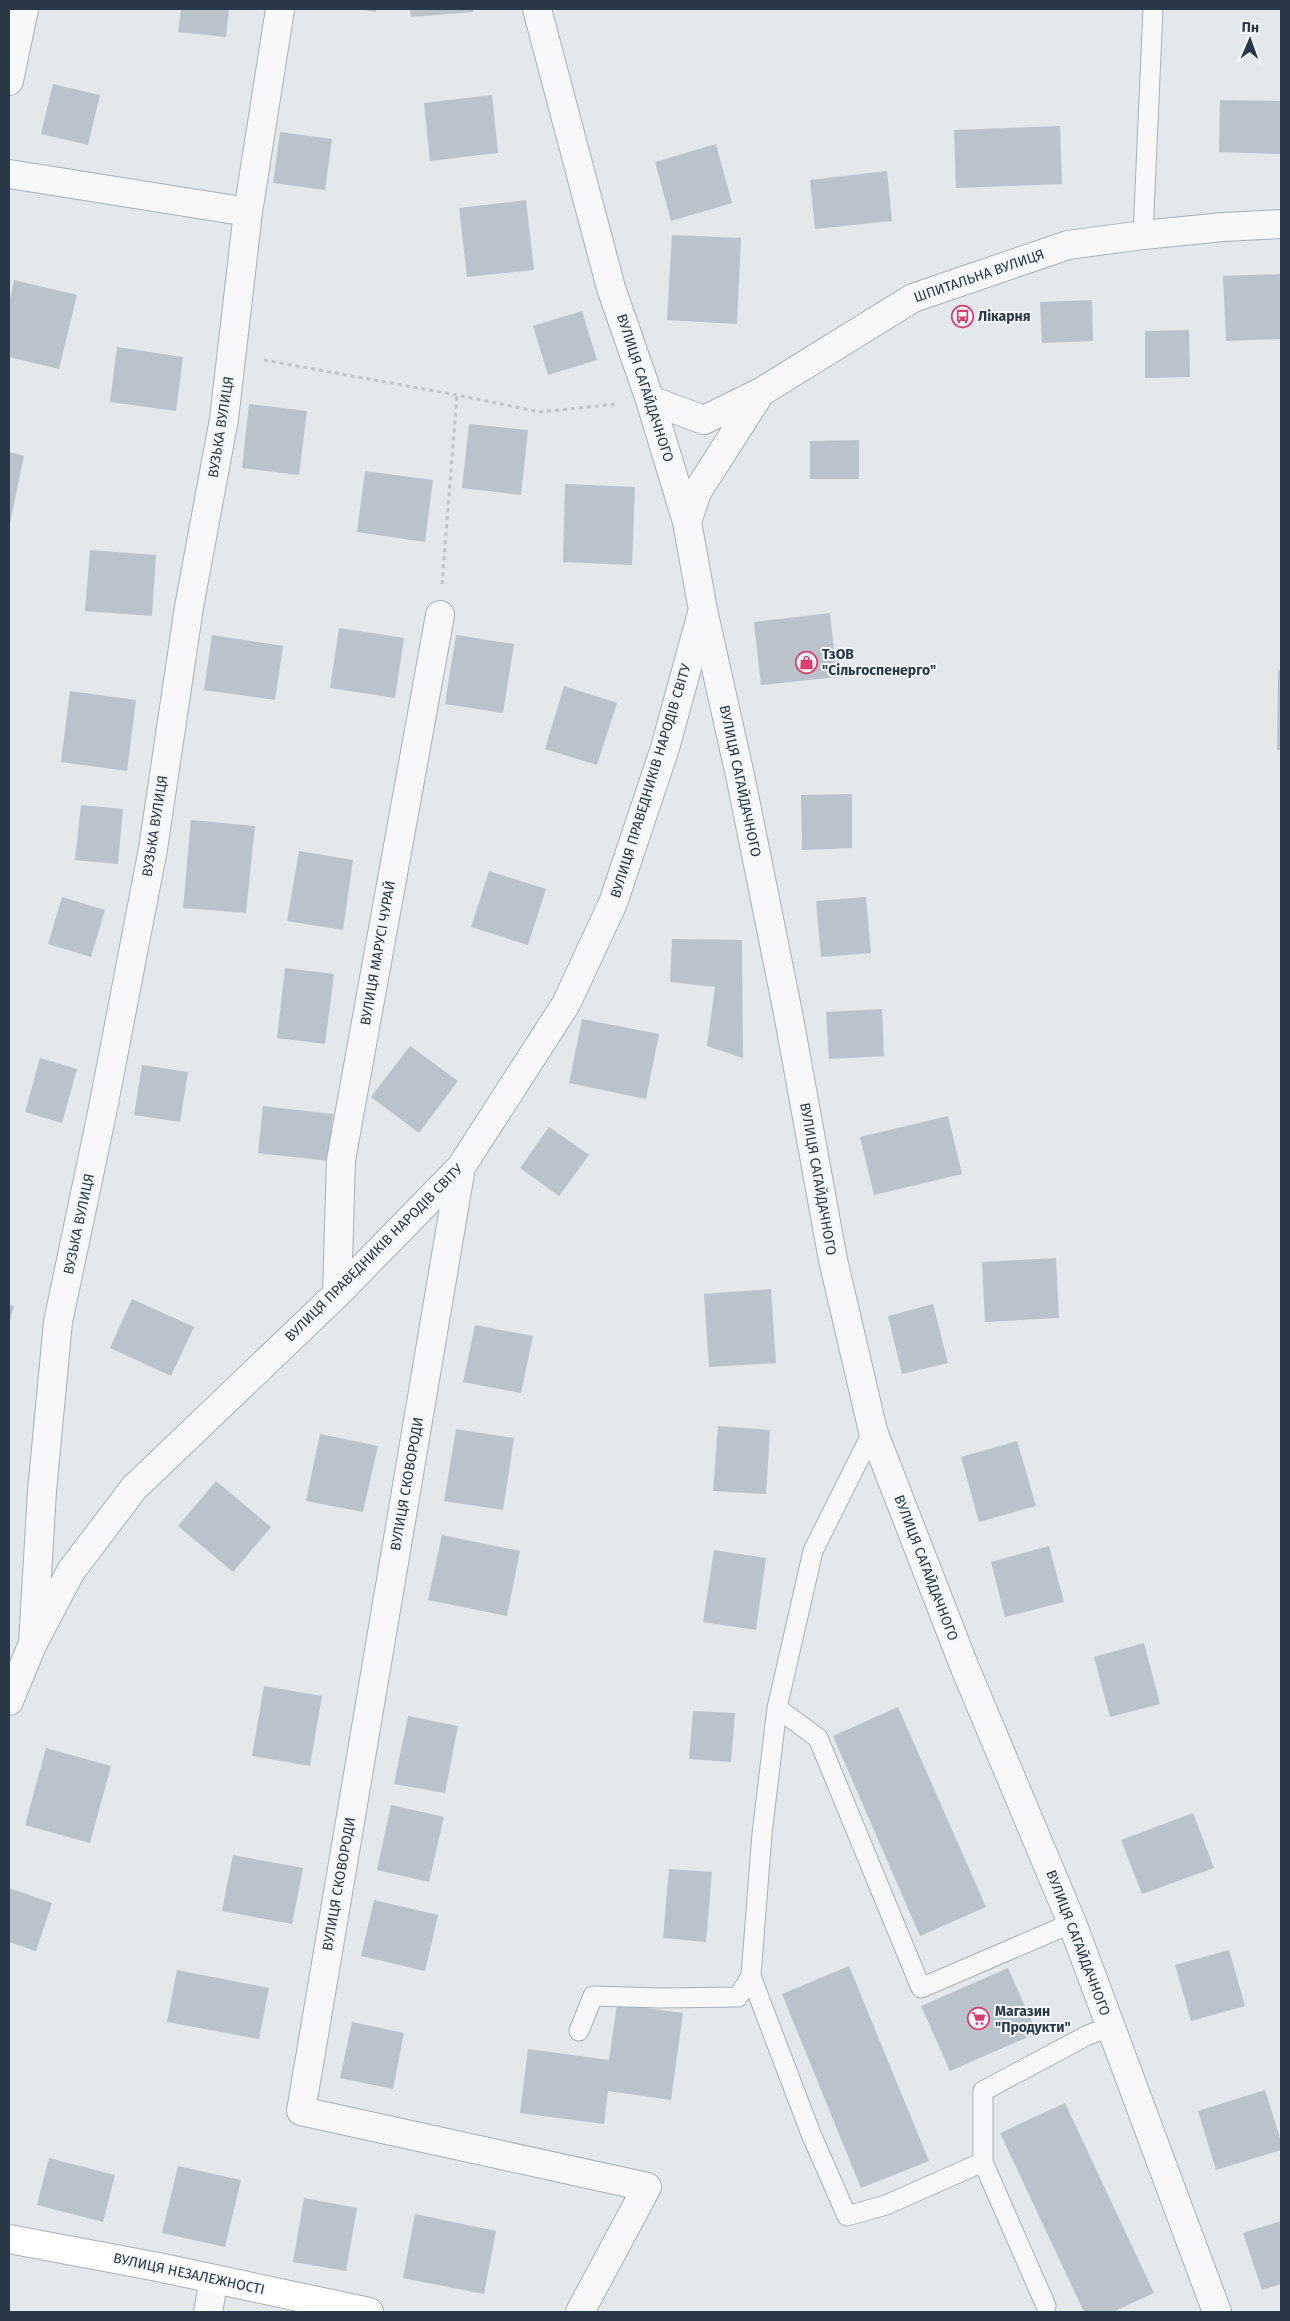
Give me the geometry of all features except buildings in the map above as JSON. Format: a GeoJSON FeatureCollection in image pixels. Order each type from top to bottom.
{"type":"FeatureCollection","features":[{"type":"Feature","properties":{"kind":"street"},"geometry":{"type":"LineString","coordinates":[[9,80],[24,9]]}},
{"type":"Feature","properties":{"kind":"street","name":"ВУЗЬКА ВУЛИЦЯ"},"geometry":{"type":"LineString","coordinates":[[33,1643],[42,1491],[58,1322],[102,1113],[153,849],[189,607],[224,418],[248,212],[280,9]]}},
{"type":"Feature","properties":{"kind":"street","name":"ВУЛИЦЯ САГАЙДАЧНОГО"},"geometry":{"type":"LineString","coordinates":[[538,9],[611,288],[650,400],[687,522],[703,610],[743,790],[833,1260],[873,1431],[965,1668],[1072,1923],[1217,2312]]}},
{"type":"Feature","properties":{"kind":"street"},"geometry":{"type":"LineString","coordinates":[[9,174],[248,212]]}},
{"type":"Feature","properties":{"kind":"street","name":"ШПИТАЛЬНА ВУЛИЦЯ"},"geometry":{"type":"LineString","coordinates":[[687,522],[696,492],[761,392],[913,298],[1068,245],[1223,227],[1281,224]]}},
{"type":"Feature","properties":{"kind":"street"},"geometry":{"type":"LineString","coordinates":[[650,400],[704,420],[761,392]]}},
{"type":"Feature","properties":{"kind":"street","name":"ВУЛИЦЯ ПРАВЕДНИКІВ НАРОДІВ СВІТУ"},"geometry":{"type":"LineString","coordinates":[[9,1701],[33,1643],[71,1571],[134,1488],[338,1294],[461,1167],[566,1004],[613,903],[665,748],[703,610]]}},
{"type":"Feature","properties":{"kind":"street","name":"ВУЛИЦЯ МАРУСІ ЧУРАЙ"},"geometry":{"type":"LineString","coordinates":[[338,1294],[341,1160],[440,616]]}},
{"type":"Feature","properties":{"kind":"street","name":"ВУЛИЦЯ СКОВОРОДИ"},"geometry":{"type":"LineString","coordinates":[[461,1167],[300,2111],[647,2188],[580,2312]]}},
{"type":"Feature","properties":{"kind":"street","name":"ВУЛИЦЯ НЕЗАЛЕЖНОСТІ"},"geometry":{"type":"LineString","coordinates":[[9,2239],[214,2279],[369,2312]]}},
{"type":"Feature","properties":{"kind":"street"},"geometry":{"type":"LineString","coordinates":[[208,2312],[214,2279]]}},
{"type":"Feature","properties":{"kind":"lane"},"geometry":{"type":"LineString","coordinates":[[1143,235],[1153,9]]}},
{"type":"Feature","properties":{"kind":"lane"},"geometry":{"type":"LineString","coordinates":[[873,1431],[813,1551],[777,1708],[762,1834],[751,1976],[811,2134],[847,2216],[886,2205],[983,2162]]}},
{"type":"Feature","properties":{"kind":"lane"},"geometry":{"type":"LineString","coordinates":[[777,1708],[818,1738],[921,1988],[1072,1923]]}},
{"type":"Feature","properties":{"kind":"lane"},"geometry":{"type":"LineString","coordinates":[[579,2031],[593,1996],[738,1997],[751,1976]]}},
{"type":"Feature","properties":{"kind":"lane"},"geometry":{"type":"LineString","coordinates":[[1046,2306],[983,2162],[983,2091],[1086,2036],[1110,2026]]}},
{"type":"Feature","properties":{"kind":"path"},"geometry":{"type":"LineString","coordinates":[[231,354],[540,412],[650,400]]}},
{"type":"Feature","properties":{"kind":"path"},"geometry":{"type":"LineString","coordinates":[[440,616],[457,395]]}},
{"type":"Feature","properties":{"kind":"place","name":"Лікарня"},"geometry":{"type":"Point","coordinates":[962,316]}},
{"type":"Feature","properties":{"kind":"place","name":"ТзОВ \"Сільгоспенерго\""},"geometry":{"type":"Point","coordinates":[806,662]}},
{"type":"Feature","properties":{"kind":"place","name":"Магазин \"Продукти\""},"geometry":{"type":"Point","coordinates":[979,2019]}}]}
